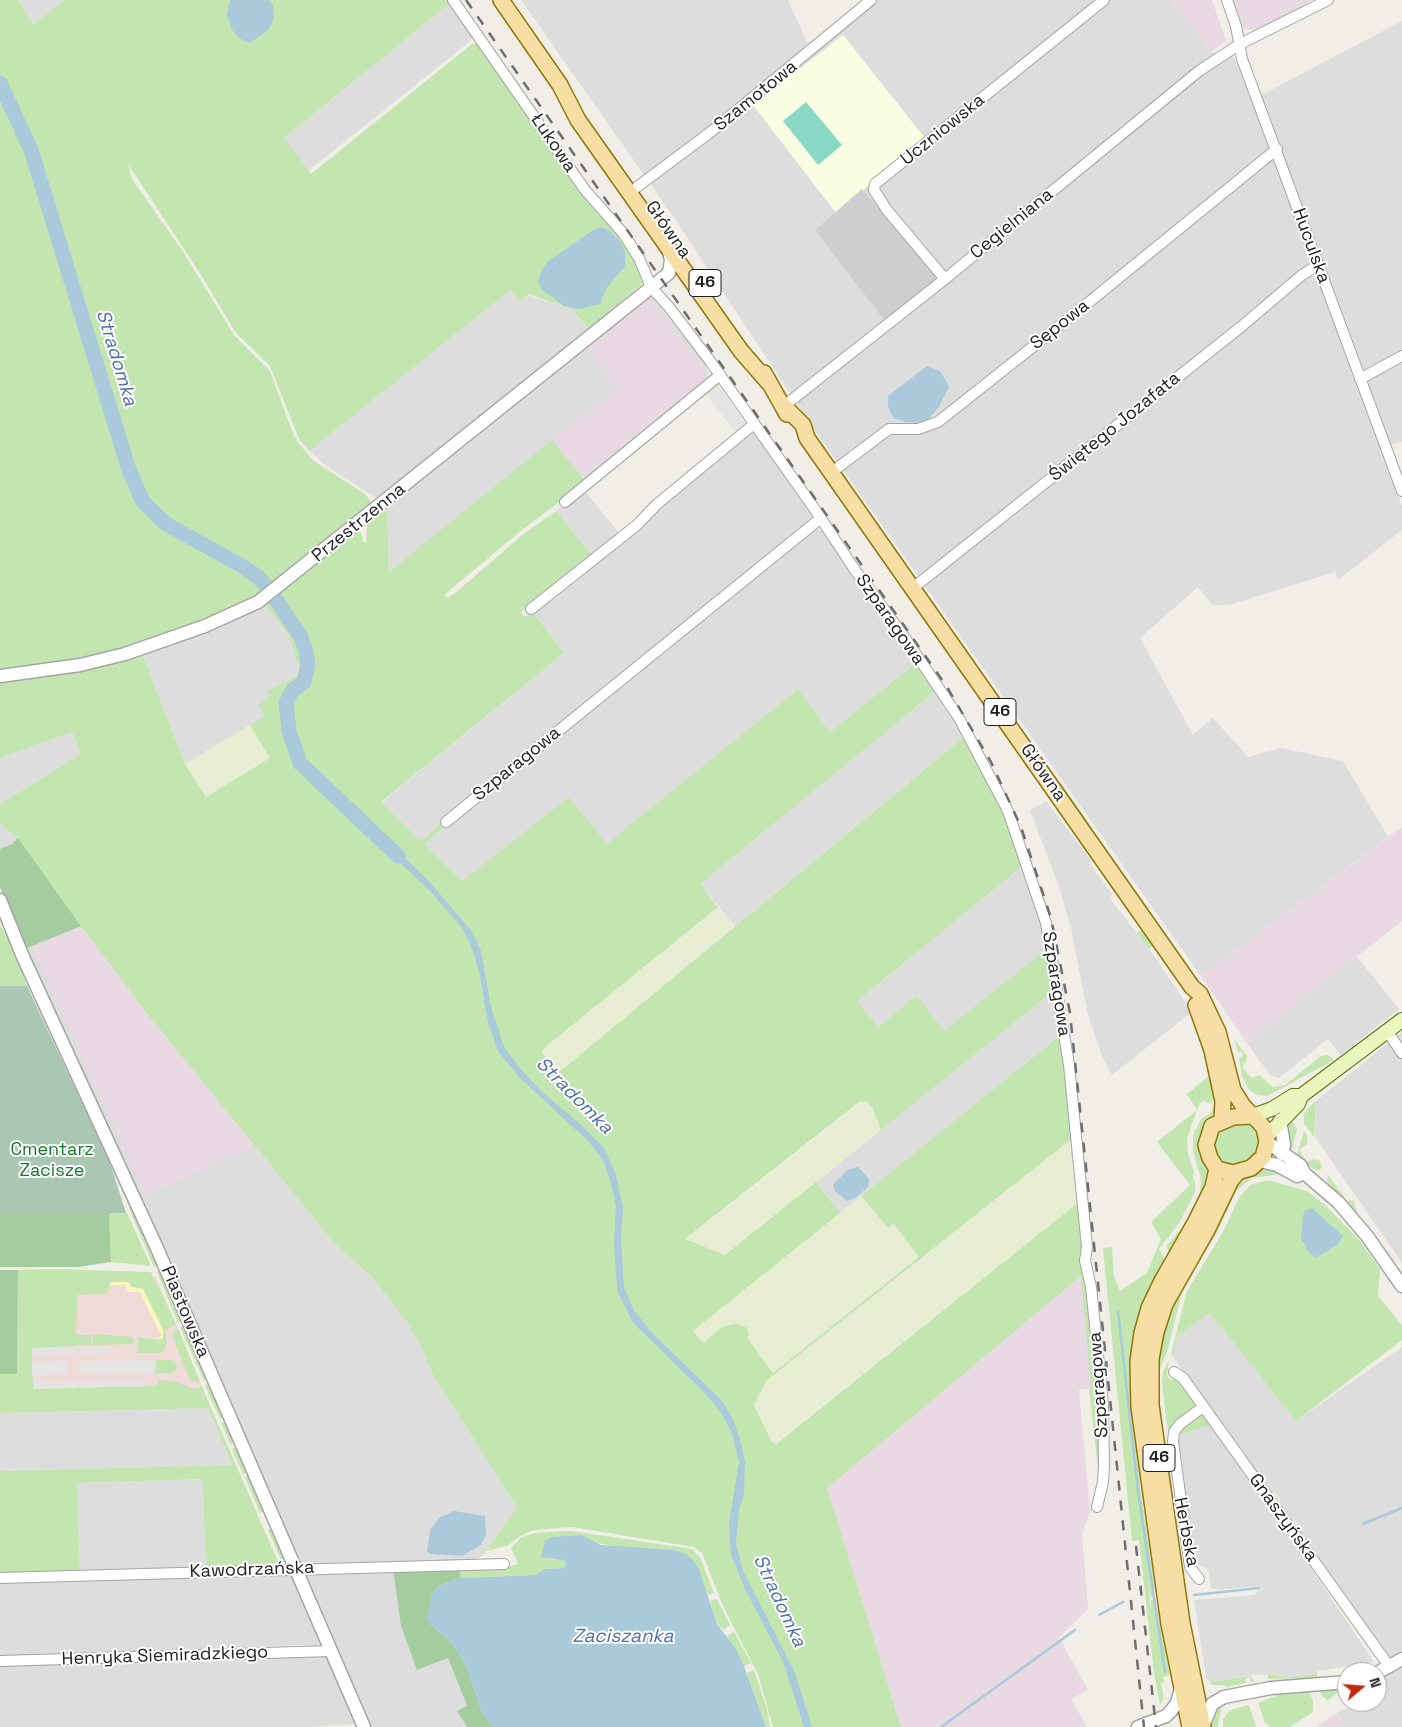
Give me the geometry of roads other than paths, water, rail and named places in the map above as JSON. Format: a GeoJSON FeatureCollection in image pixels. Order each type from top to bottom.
{"type":"FeatureCollection","features":[{"type":"Feature","properties":{"kind":"main road","name":"Główna"},"geometry":{"type":"LineString","coordinates":[[501,0],[560,85],[578,120],[741,350],[768,382]]}},
{"type":"Feature","properties":{"kind":"main road","name":"Główna"},"geometry":{"type":"LineString","coordinates":[[560,85],[576,100],[730,319],[784,406],[803,425],[807,438],[1192,987],[1200,994],[1215,1024],[1236,1095],[1252,1116]]}},
{"type":"Feature","properties":{"kind":"main road","name":"Główna"},"geometry":{"type":"LineString","coordinates":[[1192,987],[1193,998],[1212,1050],[1223,1101],[1222,1120]]}},
{"type":"Feature","properties":{"kind":"main road"},"geometry":{"type":"LineString","coordinates":[[1301,1096],[1293,1096],[1272,1109],[1252,1116],[1233,1117],[1222,1120],[1212,1126],[1207,1138],[1207,1152],[1217,1169],[1237,1173],[1251,1168],[1260,1161],[1267,1139],[1280,1120],[1298,1104],[1301,1096],[1402,1020]]}},
{"type":"Feature","properties":{"kind":"main road","name":"46"},"geometry":{"type":"LineString","coordinates":[[1252,1116],[1260,1123],[1267,1139]]}},
{"type":"Feature","properties":{"kind":"main road","name":"46"},"geometry":{"type":"LineString","coordinates":[[1196,1727],[1188,1687],[1169,1624],[1142,1430],[1138,1361],[1142,1333],[1150,1308],[1162,1281],[1196,1223],[1213,1187],[1217,1169]]}},
{"type":"Feature","properties":{"kind":"main road","name":"46"},"geometry":{"type":"LineString","coordinates":[[1188,1687],[1182,1623],[1153,1419],[1150,1391],[1151,1359],[1156,1332],[1165,1304],[1207,1230],[1231,1180],[1237,1173]]}},
{"type":"Feature","properties":{"kind":"street","name":"Łukowa"},"geometry":{"type":"LineString","coordinates":[[452,0],[486,45],[585,190],[623,233],[642,264],[651,286]]}},
{"type":"Feature","properties":{"kind":"street","name":"Szamotowa"},"geometry":{"type":"LineString","coordinates":[[637,187],[735,113],[871,0]]}},
{"type":"Feature","properties":{"kind":"street","name":"Uczniowska"},"geometry":{"type":"LineString","coordinates":[[946,279],[887,210],[874,190],[875,184],[1104,0]]}},
{"type":"Feature","properties":{"kind":"street","name":"Huculska"},"geometry":{"type":"LineString","coordinates":[[1227,0],[1240,44],[1242,59],[1277,149],[1402,491]]}},
{"type":"Feature","properties":{"kind":"street","name":"Cegielniana"},"geometry":{"type":"LineString","coordinates":[[784,406],[946,279],[1198,71],[1240,44],[1328,0]]}},
{"type":"Feature","properties":{"kind":"street","name":"Sępowa"},"geometry":{"type":"LineString","coordinates":[[832,472],[889,429],[918,429],[938,422],[1277,149]]}},
{"type":"Feature","properties":{"kind":"street"},"geometry":{"type":"LineString","coordinates":[[667,244],[671,260],[669,273],[684,277],[695,284]]}},
{"type":"Feature","properties":{"kind":"street","name":"Świętego Jozafata"},"geometry":{"type":"LineString","coordinates":[[912,588],[1235,331],[1302,275],[1318,265]]}},
{"type":"Feature","properties":{"kind":"street","name":"Przestrzenna"},"geometry":{"type":"LineString","coordinates":[[0,676],[80,665],[125,654],[205,626],[258,602],[282,585],[669,273]]}},
{"type":"Feature","properties":{"kind":"street","name":"Szparagowa"},"geometry":{"type":"LineString","coordinates":[[651,286],[720,375],[821,518],[855,570],[903,635],[970,738],[1008,811],[1046,922],[1069,1065],[1086,1240],[1084,1261],[1091,1287],[1103,1404],[1103,1482],[1096,1507]]}},
{"type":"Feature","properties":{"kind":"street"},"geometry":{"type":"LineString","coordinates":[[1360,379],[1402,356]]}},
{"type":"Feature","properties":{"kind":"street"},"geometry":{"type":"LineString","coordinates":[[564,502],[720,375]]}},
{"type":"Feature","properties":{"kind":"street"},"geometry":{"type":"LineString","coordinates":[[531,609],[637,525],[656,505],[754,424]]}},
{"type":"Feature","properties":{"kind":"street","name":"Szparagowa"},"geometry":{"type":"LineString","coordinates":[[446,822],[821,518]]}},
{"type":"Feature","properties":{"kind":"street","name":"Piastowska"},"geometry":{"type":"LineString","coordinates":[[0,900],[27,966],[156,1246],[364,1727]]}},
{"type":"Feature","properties":{"kind":"street"},"geometry":{"type":"LineString","coordinates":[[1387,1031],[1402,1053]]}},
{"type":"Feature","properties":{"kind":"street"},"geometry":{"type":"LineString","coordinates":[[1280,1120],[1284,1145],[1282,1154]]}},
{"type":"Feature","properties":{"kind":"street"},"geometry":{"type":"LineString","coordinates":[[1267,1139],[1282,1154],[1300,1166],[1304,1173],[1328,1192],[1348,1213],[1402,1286]]}},
{"type":"Feature","properties":{"kind":"street"},"geometry":{"type":"LineString","coordinates":[[1260,1161],[1277,1166],[1297,1176],[1304,1173]]}},
{"type":"Feature","properties":{"kind":"street","name":"Gnaszyńska"},"geometry":{"type":"LineString","coordinates":[[1174,1372],[1184,1378],[1389,1666]]}},
{"type":"Feature","properties":{"kind":"street","name":"Herbska"},"geometry":{"type":"LineString","coordinates":[[1198,1579],[1190,1567],[1173,1442],[1174,1432],[1180,1424],[1203,1407]]}},
{"type":"Feature","properties":{"kind":"street","name":"Kawodrzańska"},"geometry":{"type":"LineString","coordinates":[[0,1578],[504,1564]]}},
{"type":"Feature","properties":{"kind":"street","name":"Henryka Siemiradzkiego"},"geometry":{"type":"LineString","coordinates":[[0,1661],[331,1651]]}},
{"type":"Feature","properties":{"kind":"street"},"geometry":{"type":"LineString","coordinates":[[1389,1666],[1402,1659]]}},
{"type":"Feature","properties":{"kind":"street"},"geometry":{"type":"LineString","coordinates":[[1138,1727],[1166,1716],[1188,1687],[1217,1700],[1261,1689],[1337,1683]]}},
{"type":"Feature","properties":{"kind":"street"},"geometry":{"type":"LineString","coordinates":[[1166,1716],[1177,1718],[1196,1727],[1217,1700]]}},
{"type":"Feature","properties":{"kind":"water"},"geometry":{"type":"Polygon","coordinates":[[[230,0],[269,0],[273,5],[274,19],[268,30],[250,43],[242,40],[232,30],[227,14],[230,0]]]}},
{"type":"Feature","properties":{"kind":"water"},"geometry":{"type":"Polygon","coordinates":[[[601,227],[609,230],[621,243],[625,252],[625,266],[606,289],[600,304],[579,309],[564,306],[541,289],[538,281],[541,272],[547,262],[593,230],[601,227]]]}},
{"type":"Feature","properties":{"kind":"water"},"geometry":{"type":"Polygon","coordinates":[[[927,366],[940,371],[949,386],[939,407],[925,423],[905,422],[893,418],[888,406],[888,396],[927,366]]]}},
{"type":"Feature","properties":{"kind":"water"},"geometry":{"type":"Polygon","coordinates":[[[386,840],[428,880],[472,932],[481,951],[491,1007],[504,1047],[518,1066],[542,1092],[578,1122],[604,1148],[616,1175],[623,1208],[621,1239],[624,1287],[634,1310],[651,1332],[721,1400],[732,1417],[740,1439],[745,1462],[744,1494],[739,1510],[736,1543],[743,1571],[795,1673],[812,1727],[804,1727],[783,1662],[745,1589],[731,1555],[729,1524],[739,1462],[732,1433],[720,1411],[703,1391],[633,1323],[617,1290],[614,1242],[616,1205],[603,1160],[589,1142],[519,1077],[498,1051],[488,1023],[479,971],[471,945],[462,928],[432,893],[382,845],[386,840]]]}},
{"type":"Feature","properties":{"kind":"water"},"geometry":{"type":"Polygon","coordinates":[[[858,1167],[869,1179],[868,1187],[855,1198],[847,1201],[835,1191],[833,1185],[849,1169],[858,1167]]]}},
{"type":"Feature","properties":{"kind":"water"},"geometry":{"type":"Polygon","coordinates":[[[1312,1208],[1343,1236],[1337,1245],[1316,1258],[1307,1250],[1301,1239],[1303,1215],[1306,1210],[1312,1208]]]}},
{"type":"Feature","properties":{"kind":"water"},"geometry":{"type":"Polygon","coordinates":[[[454,1511],[485,1516],[486,1535],[481,1545],[462,1556],[430,1554],[427,1551],[430,1530],[439,1518],[454,1511]]]}},
{"type":"Feature","properties":{"kind":"water","name":"Zaciszanka"},"geometry":{"type":"Polygon","coordinates":[[[581,1535],[601,1545],[673,1550],[686,1554],[692,1559],[699,1569],[717,1624],[736,1649],[744,1666],[766,1727],[494,1727],[482,1713],[468,1670],[461,1657],[453,1644],[430,1624],[427,1618],[432,1593],[441,1585],[460,1578],[536,1575],[545,1569],[565,1568],[566,1562],[563,1560],[541,1557],[545,1541],[552,1537],[581,1535]]]}},
{"type":"Feature","properties":{"kind":"waterway","name":"Stradomka"},"geometry":{"type":"LineString","coordinates":[[0,83],[31,150],[129,470],[143,502],[166,524],[242,566],[258,577],[267,587]]}},
{"type":"Feature","properties":{"kind":"waterway","name":"Stradomka"},"geometry":{"type":"LineString","coordinates":[[271,592],[301,637],[306,651],[308,665],[304,682],[293,690],[286,703],[289,731],[300,763],[398,856]]}},
{"type":"Feature","properties":{"kind":"waterway"},"geometry":{"type":"LineString","coordinates":[[1118,1311],[1138,1491],[1165,1672]]}},
{"type":"Feature","properties":{"kind":"waterway"},"geometry":{"type":"LineString","coordinates":[[1363,1524],[1402,1508]]}},
{"type":"Feature","properties":{"kind":"waterway"},"geometry":{"type":"LineString","coordinates":[[1194,1595],[1259,1588]]}},
{"type":"Feature","properties":{"kind":"waterway"},"geometry":{"type":"LineString","coordinates":[[1099,1615],[1123,1602]]}},
{"type":"Feature","properties":{"kind":"waterway"},"geometry":{"type":"LineString","coordinates":[[941,1727],[1075,1630]]}},
{"type":"Feature","properties":{"kind":"railway"},"geometry":{"type":"LineString","coordinates":[[466,0],[947,687],[991,762],[1021,827],[1051,918],[1070,1013],[1144,1727]]}},
{"type":"Feature","properties":{"kind":"railway"},"geometry":{"type":"LineString","coordinates":[[1136,1546],[1156,1727]]}},
{"type":"Feature","properties":{"kind":"park label","name":"Cmentarz Zacisze"},"geometry":{"type":"Point","coordinates":[52,1160]}}]}
